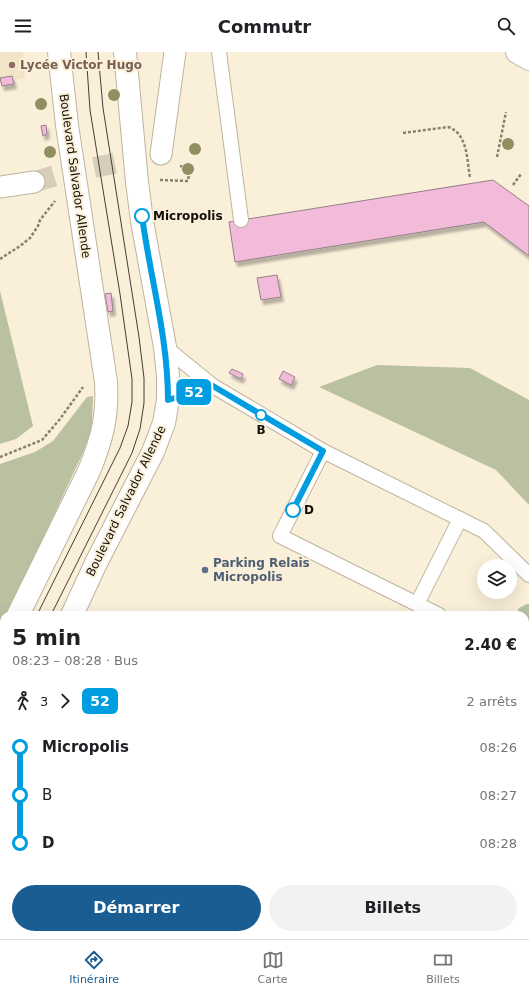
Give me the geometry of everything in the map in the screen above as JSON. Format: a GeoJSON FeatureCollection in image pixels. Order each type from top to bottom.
{"type":"FeatureCollection","features":[{"type":"Feature","properties":{"kind":"street","name":"Boulevard Salvador Allende"},"geometry":{"type":"LineString","coordinates":[[20,611],[89,471],[98,449],[104,427],[107,402],[106,382],[67,125],[59,52]]}},
{"type":"Feature","properties":{"kind":"street","name":"Boulevard Salvador Allende"},"geometry":{"type":"LineString","coordinates":[[74,611],[96,563],[153,452],[164,423],[168,400],[168,376],[165,347],[142,221],[134,152],[126,52]]}},
{"type":"Feature","properties":{"kind":"street"},"geometry":{"type":"LineString","coordinates":[[169,160],[175,52]]}},
{"type":"Feature","properties":{"kind":"street"},"geometry":{"type":"LineString","coordinates":[[517,52],[529,59]]}},
{"type":"Feature","properties":{"kind":"street"},"geometry":{"type":"LineString","coordinates":[[0,187],[34,182]]}},
{"type":"Feature","properties":{"kind":"lane"},"geometry":{"type":"LineString","coordinates":[[219,52],[241,220]]}},
{"type":"Feature","properties":{"kind":"lane"},"geometry":{"type":"LineString","coordinates":[[165,347],[213,386],[323,451],[484,531],[529,575]]}},
{"type":"Feature","properties":{"kind":"lane"},"geometry":{"type":"LineString","coordinates":[[168,400],[213,386]]}},
{"type":"Feature","properties":{"kind":"lane"},"geometry":{"type":"LineString","coordinates":[[323,451],[280,536],[431,611]]}},
{"type":"Feature","properties":{"kind":"lane"},"geometry":{"type":"LineString","coordinates":[[418,604],[460,519]]}},
{"type":"Feature","properties":{"kind":"path"},"geometry":{"type":"LineString","coordinates":[[497,157],[506,112]]}},
{"type":"Feature","properties":{"kind":"path"},"geometry":{"type":"LineString","coordinates":[[403,133],[448,128],[455,129],[460,134],[464,144],[470,178]]}},
{"type":"Feature","properties":{"kind":"path"},"geometry":{"type":"LineString","coordinates":[[153,180],[188,181],[190,167],[169,160]]}},
{"type":"Feature","properties":{"kind":"path"},"geometry":{"type":"LineString","coordinates":[[512,185],[521,174]]}},
{"type":"Feature","properties":{"kind":"path"},"geometry":{"type":"LineString","coordinates":[[0,259],[30,238],[40,220],[56,199]]}},
{"type":"Feature","properties":{"kind":"path"},"geometry":{"type":"LineString","coordinates":[[0,457],[42,440],[86,384]]}},
{"type":"Feature","properties":{"kind":"shaded area","name":"Lycée Victor Hugo"},"geometry":{"type":"Polygon","coordinates":[[[0,52],[23,52],[25,78],[0,82],[0,52]]]}},
{"type":"Feature","properties":{"kind":"green space"},"geometry":{"type":"Polygon","coordinates":[[[0,291],[33,426],[16,439],[0,444],[0,291]]]}},
{"type":"Feature","properties":{"kind":"green space"},"geometry":{"type":"Polygon","coordinates":[[[377,365],[470,368],[529,400],[529,505],[496,470],[319,387],[377,365]]]}},
{"type":"Feature","properties":{"kind":"green space"},"geometry":{"type":"Polygon","coordinates":[[[93,396],[90,435],[9,611],[0,611],[0,464],[35,452],[53,441],[87,397],[93,396]]]}},
{"type":"Feature","properties":{"kind":"green space"},"geometry":{"type":"Polygon","coordinates":[[[529,604],[529,611],[517,611],[519,608],[529,604]]]}},
{"type":"Feature","properties":{"kind":"building"},"geometry":{"type":"Polygon","coordinates":[[[12,76],[14,84],[2,86],[0,78],[12,76]]]}},
{"type":"Feature","properties":{"kind":"building"},"geometry":{"type":"Polygon","coordinates":[[[46,125],[47,134],[43,136],[41,126],[46,125]]]}},
{"type":"Feature","properties":{"kind":"building"},"geometry":{"type":"Polygon","coordinates":[[[493,180],[529,206],[529,256],[484,222],[235,262],[229,222],[493,180]]]}},
{"type":"Feature","properties":{"kind":"building"},"geometry":{"type":"Polygon","coordinates":[[[277,275],[281,297],[261,300],[257,278],[277,275]]]}},
{"type":"Feature","properties":{"kind":"building"},"geometry":{"type":"Polygon","coordinates":[[[111,293],[113,311],[108,312],[105,294],[111,293]]]}},
{"type":"Feature","properties":{"kind":"building"},"geometry":{"type":"Polygon","coordinates":[[[232,369],[243,374],[241,379],[229,373],[232,369]]]}},
{"type":"Feature","properties":{"kind":"building"},"geometry":{"type":"Polygon","coordinates":[[[283,371],[295,377],[291,385],[279,379],[283,371]]]}},
{"type":"Feature","properties":{"kind":"tunnel"},"geometry":{"type":"LineString","coordinates":[[34,182],[57,175],[161,154]]}},
{"type":"Feature","properties":{"kind":"tram line"},"geometry":{"type":"LineString","coordinates":[[39,611],[120,448],[128,426],[132,402],[132,379],[120,294],[90,110],[86,52]]}},
{"type":"Feature","properties":{"kind":"tram line"},"geometry":{"type":"LineString","coordinates":[[53,611],[132,453],[140,429],[144,403],[144,378],[139,337],[103,108],[98,52]]}},
{"type":"Feature","properties":{"kind":"bus line","name":"52"},"geometry":{"type":"LineString","coordinates":[[142,216],[165,347],[168,376],[168,400],[213,386],[323,451],[293,510]]}},
{"type":"Feature","properties":{"kind":"place","name":"Lycée Victor Hugo"},"geometry":{"type":"Point","coordinates":[12,65]}},
{"type":"Feature","properties":{"kind":"place","name":"Micropolis"},"geometry":{"type":"Point","coordinates":[142,216]}},
{"type":"Feature","properties":{"kind":"place","name":"B"},"geometry":{"type":"Point","coordinates":[261,415]}},
{"type":"Feature","properties":{"kind":"place","name":"D"},"geometry":{"type":"Point","coordinates":[293,510]}},
{"type":"Feature","properties":{"kind":"place","name":"Parking Relais Micropolis"},"geometry":{"type":"Point","coordinates":[205,570]}}]}
